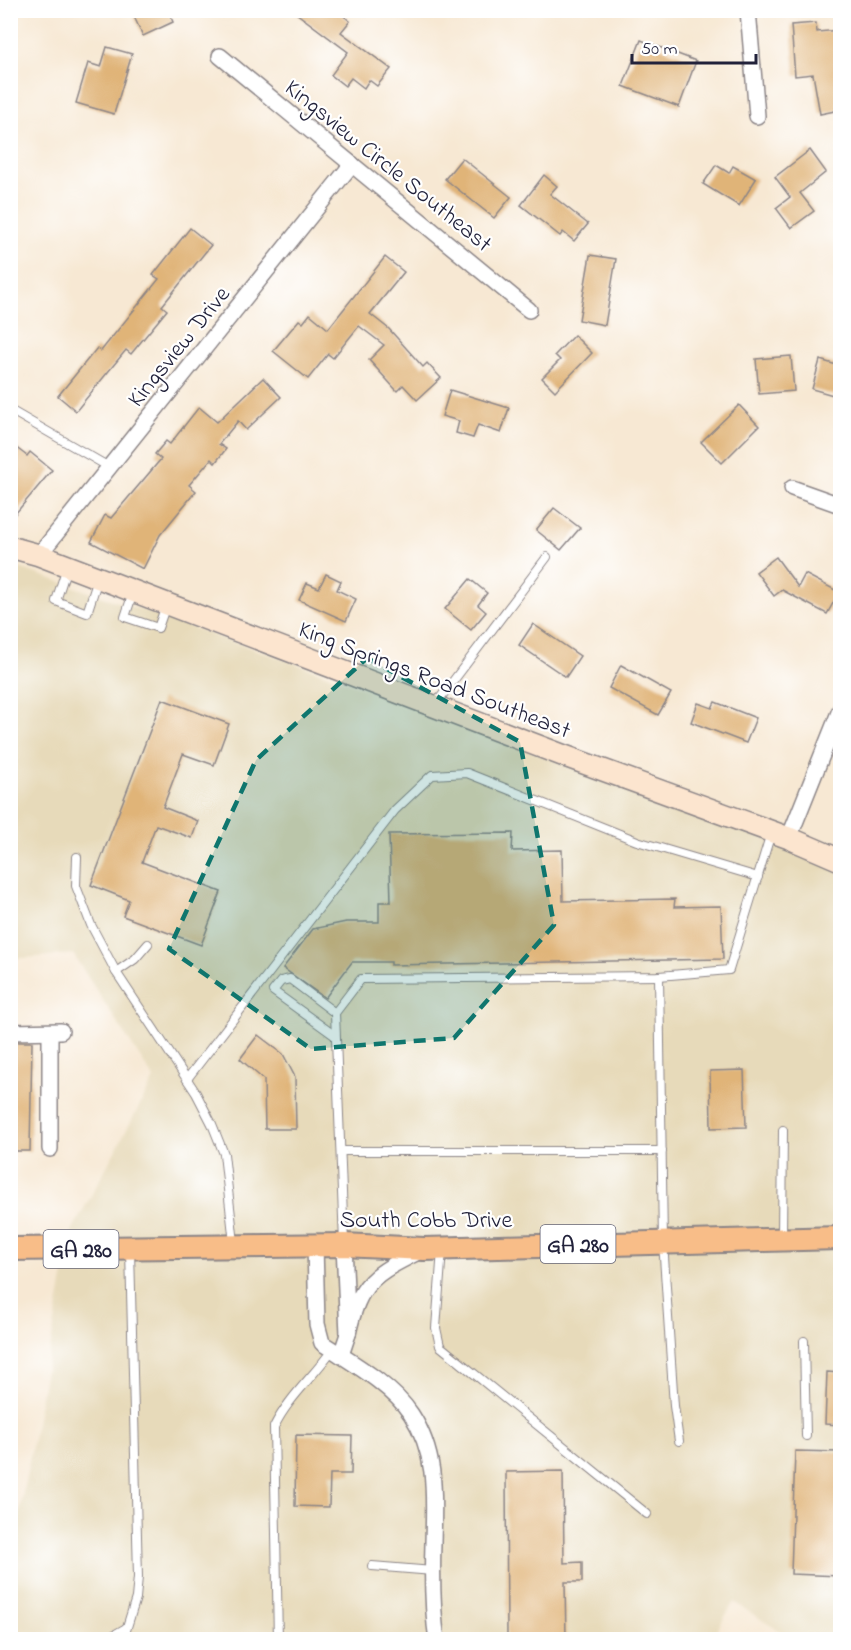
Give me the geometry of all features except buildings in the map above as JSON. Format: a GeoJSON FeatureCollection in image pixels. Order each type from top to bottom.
{"type":"FeatureCollection","features":[{"type":"Feature","properties":{"kind":"main road","name":"South Cobb Drive"},"geometry":{"type":"LineString","coordinates":[[10,1250],[315,1245],[433,1249],[840,1238]]}},
{"type":"Feature","properties":{"kind":"street"},"geometry":{"type":"LineString","coordinates":[[748,10],[757,116]]}},
{"type":"Feature","properties":{"kind":"street","name":"Kingsview Circle Southeast"},"geometry":{"type":"LineString","coordinates":[[220,56],[530,310]]}},
{"type":"Feature","properties":{"kind":"street","name":"Kingsview Drive"},"geometry":{"type":"LineString","coordinates":[[39,555],[352,164]]}},
{"type":"Feature","properties":{"kind":"street"},"geometry":{"type":"LineString","coordinates":[[792,488],[840,506]]}},
{"type":"Feature","properties":{"kind":"street","name":"King Springs Road Southeast"},"geometry":{"type":"LineString","coordinates":[[10,547],[39,555],[780,835],[840,860]]}},
{"type":"Feature","properties":{"kind":"street"},"geometry":{"type":"LineString","coordinates":[[780,835],[840,710]]}},
{"type":"Feature","properties":{"kind":"street"},"geometry":{"type":"LineString","coordinates":[[10,1032],[55,1032],[50,1149]]}},
{"type":"Feature","properties":{"kind":"street"},"geometry":{"type":"LineString","coordinates":[[315,1245],[316,1324],[321,1343],[377,1381],[410,1413],[424,1440],[432,1464],[435,1493],[433,1571],[437,1640]]}},
{"type":"Feature","properties":{"kind":"street"},"geometry":{"type":"LineString","coordinates":[[344,1245],[348,1334]]}},
{"type":"Feature","properties":{"kind":"street"},"geometry":{"type":"LineString","coordinates":[[337,1353],[348,1334],[354,1308],[372,1279],[433,1249]]}},
{"type":"Feature","properties":{"kind":"lane"},"geometry":{"type":"LineString","coordinates":[[10,410],[109,467]]}},
{"type":"Feature","properties":{"kind":"lane"},"geometry":{"type":"LineString","coordinates":[[434,706],[547,557]]}},
{"type":"Feature","properties":{"kind":"lane"},"geometry":{"type":"LineString","coordinates":[[68,566],[56,601],[87,613],[99,578]]}},
{"type":"Feature","properties":{"kind":"lane"},"geometry":{"type":"LineString","coordinates":[[133,591],[125,617],[158,628],[166,604]]}},
{"type":"Feature","properties":{"kind":"lane"},"geometry":{"type":"LineString","coordinates":[[187,1079],[395,810],[432,775],[467,773],[637,841],[758,877]]}},
{"type":"Feature","properties":{"kind":"lane"},"geometry":{"type":"LineString","coordinates":[[344,1245],[334,1035],[335,1013],[361,979],[659,976],[729,970],[758,877],[780,835]]}},
{"type":"Feature","properties":{"kind":"lane"},"geometry":{"type":"LineString","coordinates":[[77,857],[75,886],[91,925],[116,972],[187,1079],[212,1124],[224,1154],[235,1248]]}},
{"type":"Feature","properties":{"kind":"lane"},"geometry":{"type":"LineString","coordinates":[[116,972],[135,959],[148,944]]}},
{"type":"Feature","properties":{"kind":"lane"},"geometry":{"type":"LineString","coordinates":[[659,976],[663,1242],[674,1406],[679,1441]]}},
{"type":"Feature","properties":{"kind":"lane"},"geometry":{"type":"LineString","coordinates":[[334,1035],[273,991],[281,981],[290,979],[335,1013]]}},
{"type":"Feature","properties":{"kind":"lane"},"geometry":{"type":"LineString","coordinates":[[782,1239],[783,1130]]}},
{"type":"Feature","properties":{"kind":"lane"},"geometry":{"type":"LineString","coordinates":[[340,1151],[662,1151]]}},
{"type":"Feature","properties":{"kind":"lane"},"geometry":{"type":"LineString","coordinates":[[123,1640],[136,1598],[138,1577],[130,1249]]}},
{"type":"Feature","properties":{"kind":"lane"},"geometry":{"type":"LineString","coordinates":[[433,1249],[436,1328],[440,1346],[647,1514]]}},
{"type":"Feature","properties":{"kind":"lane"},"geometry":{"type":"LineString","coordinates":[[804,1341],[806,1436]]}},
{"type":"Feature","properties":{"kind":"lane"},"geometry":{"type":"LineString","coordinates":[[278,1640],[274,1427],[282,1411],[337,1353]]}},
{"type":"Feature","properties":{"kind":"lane"},"geometry":{"type":"LineString","coordinates":[[372,1566],[433,1571]]}},
{"type":"Feature","properties":{"kind":"lane"},"geometry":{"type":"LineString","coordinates":[[105,1640],[126,1628]]}},
{"type":"Feature","properties":{"kind":"highlighted area"},"geometry":{"type":"Polygon","coordinates":[[[367,658],[520,742],[554,925],[454,1038],[311,1049],[169,949],[256,760],[367,658]]]}},
{"type":"Feature","properties":{"kind":"shaded area"},"geometry":{"type":"Polygon","coordinates":[[[11,565],[317,671],[840,866],[840,1639],[792,1639],[734,1602],[711,1639],[11,1639],[11,1558],[72,1231],[154,1079],[73,954],[11,959],[11,565]]]}}]}
